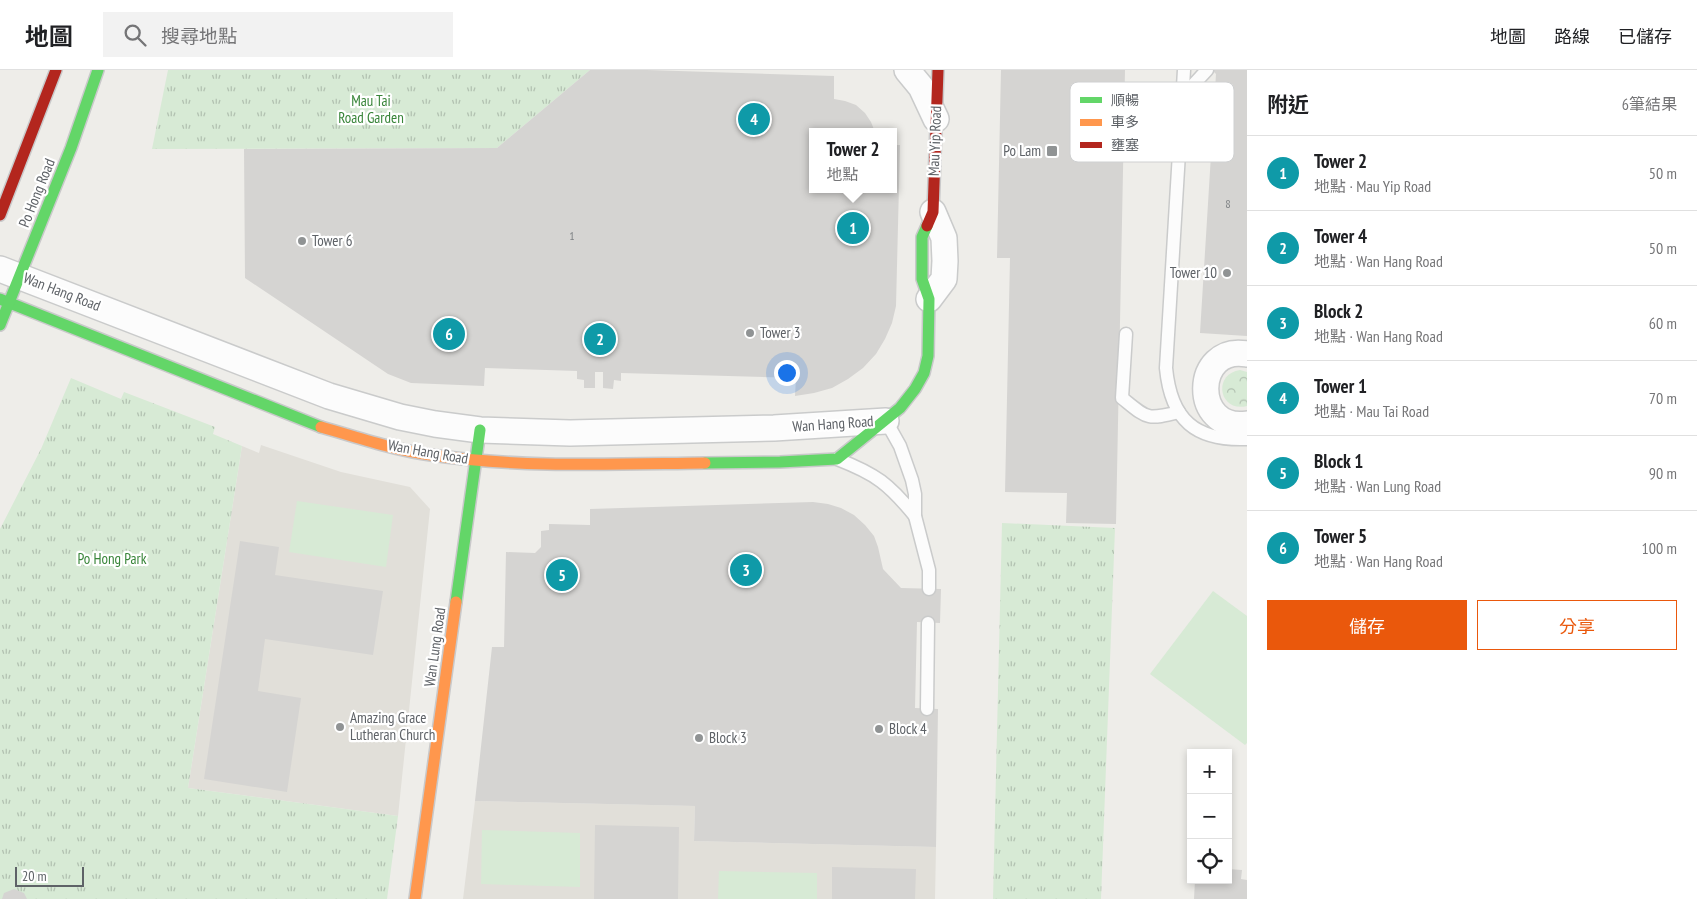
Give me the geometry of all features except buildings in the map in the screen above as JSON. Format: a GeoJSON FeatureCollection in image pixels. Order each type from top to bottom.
{"type":"FeatureCollection","features":[{"type":"Feature","properties":{"kind":"street","name":"Po Hong Road"},"geometry":{"type":"LineString","coordinates":[[0,216],[56,70]]}},
{"type":"Feature","properties":{"kind":"street","name":"Po Hong Road"},"geometry":{"type":"LineString","coordinates":[[0,325],[10,272],[71,148],[98,70]]}},
{"type":"Feature","properties":{"kind":"street"},"geometry":{"type":"LineString","coordinates":[[907,70],[921,87],[936,119]]}},
{"type":"Feature","properties":{"kind":"street","name":"Mau Yip Road"},"geometry":{"type":"LineString","coordinates":[[886,420],[900,408],[915,389],[924,373],[928,356],[929,299],[944,279],[944,238],[933,212],[938,70]]}},
{"type":"Feature","properties":{"kind":"street","name":"Wan Hang Road"},"geometry":{"type":"LineString","coordinates":[[10,272],[329,396],[400,417],[435,424],[480,430],[570,433],[774,428],[886,420]]}},
{"type":"Feature","properties":{"kind":"street","name":"Wan Hang Road"},"geometry":{"type":"LineString","coordinates":[[4,301],[319,426],[393,447],[455,459],[566,464],[837,460],[886,420]]}},
{"type":"Feature","properties":{"kind":"street"},"geometry":{"type":"LineString","coordinates":[[1247,354],[1228,356],[1214,365],[1206,378],[1204,390],[1207,403],[1220,418],[1230,423],[1247,424]]}},
{"type":"Feature","properties":{"kind":"street","name":"Wan Lung Road"},"geometry":{"type":"LineString","coordinates":[[415,899],[480,430]]}},
{"type":"Feature","properties":{"kind":"lane"},"geometry":{"type":"LineString","coordinates":[[1196,82],[1207,70]]}},
{"type":"Feature","properties":{"kind":"lane"},"geometry":{"type":"LineString","coordinates":[[1178,162],[1166,368],[1168,387],[1179,412],[1192,428],[1212,437],[1247,440]]}},
{"type":"Feature","properties":{"kind":"lane"},"geometry":{"type":"LineString","coordinates":[[1126,334],[1122,398],[1145,416],[1155,418],[1179,412]]}},
{"type":"Feature","properties":{"kind":"lane"},"geometry":{"type":"LineString","coordinates":[[886,420],[900,446],[915,494],[915,516],[929,570],[929,589]]}},
{"type":"Feature","properties":{"kind":"lane"},"geometry":{"type":"LineString","coordinates":[[837,460],[864,470],[880,479],[895,492],[915,516]]}},
{"type":"Feature","properties":{"kind":"lane"},"geometry":{"type":"LineString","coordinates":[[927,709],[928,623]]}},
{"type":"Feature","properties":{"kind":"shaded area"},"geometry":{"type":"Polygon","coordinates":[[[261,445],[341,472],[410,487],[430,509],[398,816],[188,788],[242,446],[259,453],[261,445]]]}},
{"type":"Feature","properties":{"kind":"shaded area"},"geometry":{"type":"Polygon","coordinates":[[[475,801],[695,806],[694,841],[936,847],[935,899],[463,899],[475,801]]]}},
{"type":"Feature","properties":{"kind":"green space","name":"Mau Tai Road Garden"},"geometry":{"type":"Polygon","coordinates":[[[168,70],[590,70],[497,148],[152,149],[168,70]]]}},
{"type":"Feature","properties":{"kind":"green space"},"geometry":{"type":"Polygon","coordinates":[[[1240,370],[1247,372],[1247,406],[1238,407],[1230,404],[1222,392],[1225,378],[1231,373],[1240,370]]]}},
{"type":"Feature","properties":{"kind":"green space","name":"Po Hong Park"},"geometry":{"type":"Polygon","coordinates":[[[71,378],[121,399],[124,392],[215,427],[213,434],[242,446],[188,788],[398,816],[387,899],[0,899],[0,529],[41,449],[71,378]]]}},
{"type":"Feature","properties":{"kind":"green space"},"geometry":{"type":"Polygon","coordinates":[[[297,501],[393,515],[386,567],[289,552],[297,501]]]}},
{"type":"Feature","properties":{"kind":"green space"},"geometry":{"type":"Polygon","coordinates":[[[1002,523],[1115,528],[1101,899],[993,899],[1002,523]]]}},
{"type":"Feature","properties":{"kind":"green space"},"geometry":{"type":"Polygon","coordinates":[[[1213,591],[1247,616],[1247,743],[1245,745],[1150,674],[1213,591]]]}},
{"type":"Feature","properties":{"kind":"green space"},"geometry":{"type":"Polygon","coordinates":[[[482,830],[580,833],[580,887],[481,884],[482,830]]]}},
{"type":"Feature","properties":{"kind":"green space"},"geometry":{"type":"Polygon","coordinates":[[[719,871],[817,873],[817,899],[718,899],[719,871]]]}},
{"type":"Feature","properties":{"kind":"traffic: fast"},"geometry":{"type":"LineString","coordinates":[[0,325],[71,148],[98,70]]}},
{"type":"Feature","properties":{"kind":"traffic: fast"},"geometry":{"type":"LineString","coordinates":[[705,463],[837,459],[900,408],[915,389],[924,373],[928,356],[929,299],[922,279],[922,237],[927,226]]}},
{"type":"Feature","properties":{"kind":"traffic: fast"},"geometry":{"type":"LineString","coordinates":[[0,299],[321,427]]}},
{"type":"Feature","properties":{"kind":"traffic: fast"},"geometry":{"type":"LineString","coordinates":[[456,602],[480,430]]}},
{"type":"Feature","properties":{"kind":"traffic: slow"},"geometry":{"type":"LineString","coordinates":[[321,427],[403,450],[465,459],[533,464],[705,463]]}},
{"type":"Feature","properties":{"kind":"traffic: slow"},"geometry":{"type":"LineString","coordinates":[[415,899],[456,602]]}},
{"type":"Feature","properties":{"kind":"traffic: jam"},"geometry":{"type":"LineString","coordinates":[[0,215],[56,70]]}},
{"type":"Feature","properties":{"kind":"traffic: jam"},"geometry":{"type":"LineString","coordinates":[[927,226],[933,212],[938,70]]}},
{"type":"Feature","properties":{"kind":"place","name":"Tower 1"},"geometry":{"type":"Point","coordinates":[754,119]}},
{"type":"Feature","properties":{"kind":"place","name":"Po Lam"},"geometry":{"type":"Point","coordinates":[1052,151]}},
{"type":"Feature","properties":{"kind":"place","name":"Tower 2"},"geometry":{"type":"Point","coordinates":[853,228]}},
{"type":"Feature","properties":{"kind":"place","name":"Tower 6"},"geometry":{"type":"Point","coordinates":[302,241]}},
{"type":"Feature","properties":{"kind":"place","name":"Tower 10"},"geometry":{"type":"Point","coordinates":[1227,273]}},
{"type":"Feature","properties":{"kind":"place","name":"Tower 3"},"geometry":{"type":"Point","coordinates":[750,333]}},
{"type":"Feature","properties":{"kind":"place","name":"Tower 5"},"geometry":{"type":"Point","coordinates":[449,334]}},
{"type":"Feature","properties":{"kind":"place","name":"Tower 4"},"geometry":{"type":"Point","coordinates":[600,339]}},
{"type":"Feature","properties":{"kind":"place","name":"Block 2"},"geometry":{"type":"Point","coordinates":[746,570]}},
{"type":"Feature","properties":{"kind":"place","name":"Block 1"},"geometry":{"type":"Point","coordinates":[562,575]}},
{"type":"Feature","properties":{"kind":"place","name":"Amazing Grace Lutheran Church"},"geometry":{"type":"Point","coordinates":[340,727]}},
{"type":"Feature","properties":{"kind":"place","name":"Block 4"},"geometry":{"type":"Point","coordinates":[879,729]}},
{"type":"Feature","properties":{"kind":"place","name":"Block 3"},"geometry":{"type":"Point","coordinates":[699,738]}}]}
